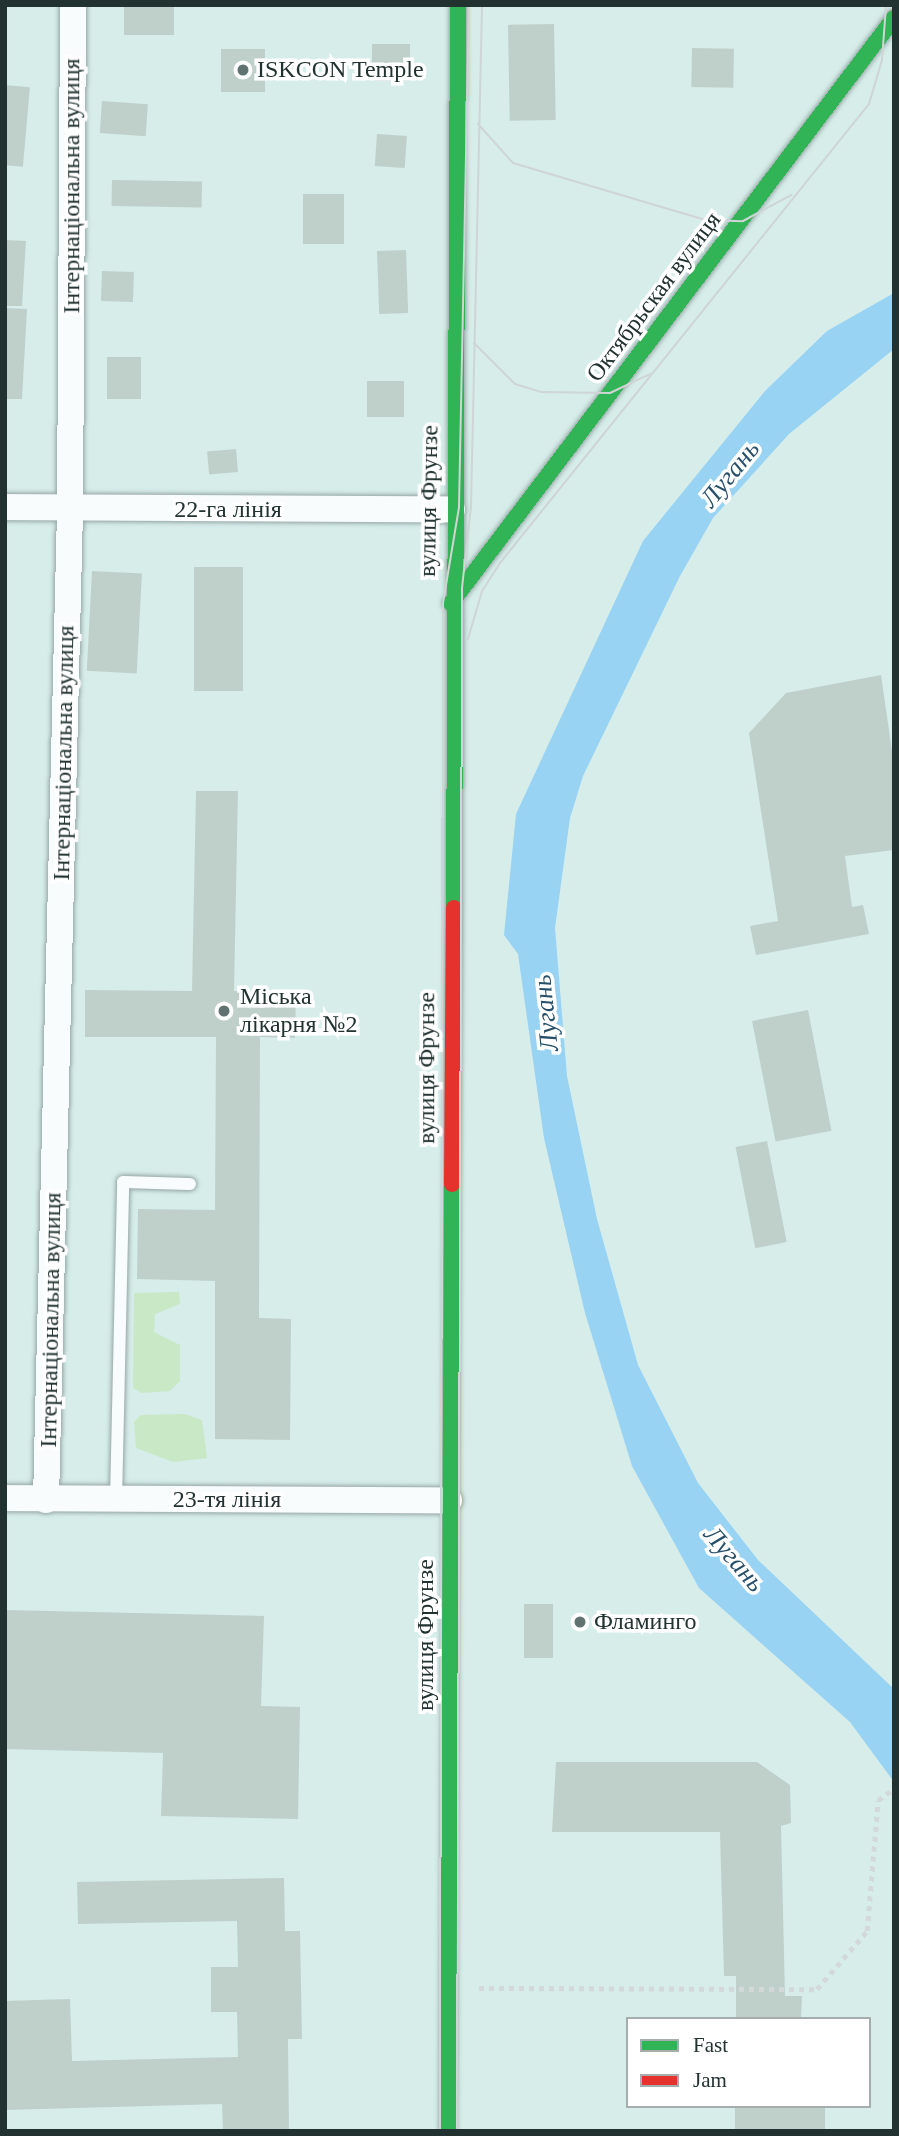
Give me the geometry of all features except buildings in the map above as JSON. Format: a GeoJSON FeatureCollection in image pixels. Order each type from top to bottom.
{"type":"FeatureCollection","features":[{"type":"Feature","properties":{"kind":"street","name":"Інтернаціональна вулиця"},"geometry":{"type":"LineString","coordinates":[[46,1500],[70,511],[73,5]]}},
{"type":"Feature","properties":{"kind":"street","name":"вулиця Фрунзе"},"geometry":{"type":"LineString","coordinates":[[448,2131],[450,603],[458,5]]}},
{"type":"Feature","properties":{"kind":"street","name":"Октябрьская вулиця"},"geometry":{"type":"LineString","coordinates":[[450,603],[894,18]]}},
{"type":"Feature","properties":{"kind":"street","name":"22-га лінія"},"geometry":{"type":"LineString","coordinates":[[5,507],[70,511],[452,509]]}},
{"type":"Feature","properties":{"kind":"street","name":"23-тя лінія"},"geometry":{"type":"LineString","coordinates":[[5,1498],[449,1500]]}},
{"type":"Feature","properties":{"kind":"lane"},"geometry":{"type":"LineString","coordinates":[[116,1500],[123,1182],[190,1184]]}},
{"type":"Feature","properties":{"kind":"path"},"geometry":{"type":"LineString","coordinates":[[449,1988],[817,1989],[867,1931],[877,1800],[894,1789]]}},
{"type":"Feature","properties":{"kind":"green space"},"geometry":{"type":"Polygon","coordinates":[[[179,1292],[180,1304],[155,1314],[154,1332],[180,1345],[180,1381],[170,1391],[142,1393],[133,1388],[134,1293],[179,1292]]]}},
{"type":"Feature","properties":{"kind":"green space"},"geometry":{"type":"Polygon","coordinates":[[[185,1414],[202,1420],[207,1458],[173,1462],[136,1448],[134,1422],[141,1415],[185,1414]]]}},
{"type":"Feature","properties":{"kind":"water","name":"Лугань"},"geometry":{"type":"Polygon","coordinates":[[[894,293],[894,349],[789,434],[713,518],[680,576],[583,776],[570,818],[555,928],[567,1076],[597,1219],[638,1365],[698,1483],[758,1560],[894,1689],[894,1782],[850,1722],[699,1588],[632,1466],[585,1313],[544,1138],[518,954],[504,935],[516,814],[643,541],[765,391],[827,331],[894,293]]]}},
{"type":"Feature","properties":{"kind":"tram line"},"geometry":{"type":"LineString","coordinates":[[440,2131],[443,603],[459,507],[469,5]]}},
{"type":"Feature","properties":{"kind":"tram line"},"geometry":{"type":"LineString","coordinates":[[457,2131],[462,588],[471,506],[482,5]]}},
{"type":"Feature","properties":{"kind":"tram line"},"geometry":{"type":"LineString","coordinates":[[468,639],[482,591],[500,563],[869,104],[882,60],[886,5]]}},
{"type":"Feature","properties":{"kind":"tram line"},"geometry":{"type":"LineString","coordinates":[[478,124],[513,163],[705,220],[743,221],[791,195]]}},
{"type":"Feature","properties":{"kind":"tram line"},"geometry":{"type":"LineString","coordinates":[[474,343],[515,384],[541,392],[610,393],[650,374]]}},
{"type":"Feature","properties":{"kind":"traffic: fast"},"geometry":{"type":"LineString","coordinates":[[454,908],[458,5]]}},
{"type":"Feature","properties":{"kind":"traffic: fast"},"geometry":{"type":"LineString","coordinates":[[451,603],[894,18]]}},
{"type":"Feature","properties":{"kind":"traffic: fast"},"geometry":{"type":"LineString","coordinates":[[448,2131],[452,1184]]}},
{"type":"Feature","properties":{"kind":"traffic: jam"},"geometry":{"type":"LineString","coordinates":[[452,1184],[454,908]]}},
{"type":"Feature","properties":{"kind":"place","name":"ISKCON Temple"},"geometry":{"type":"Point","coordinates":[243,70]}},
{"type":"Feature","properties":{"kind":"place","name":"Міська лікарня №2"},"geometry":{"type":"Point","coordinates":[224,1011]}},
{"type":"Feature","properties":{"kind":"place","name":"Фламинго"},"geometry":{"type":"Point","coordinates":[580,1622]}}]}
